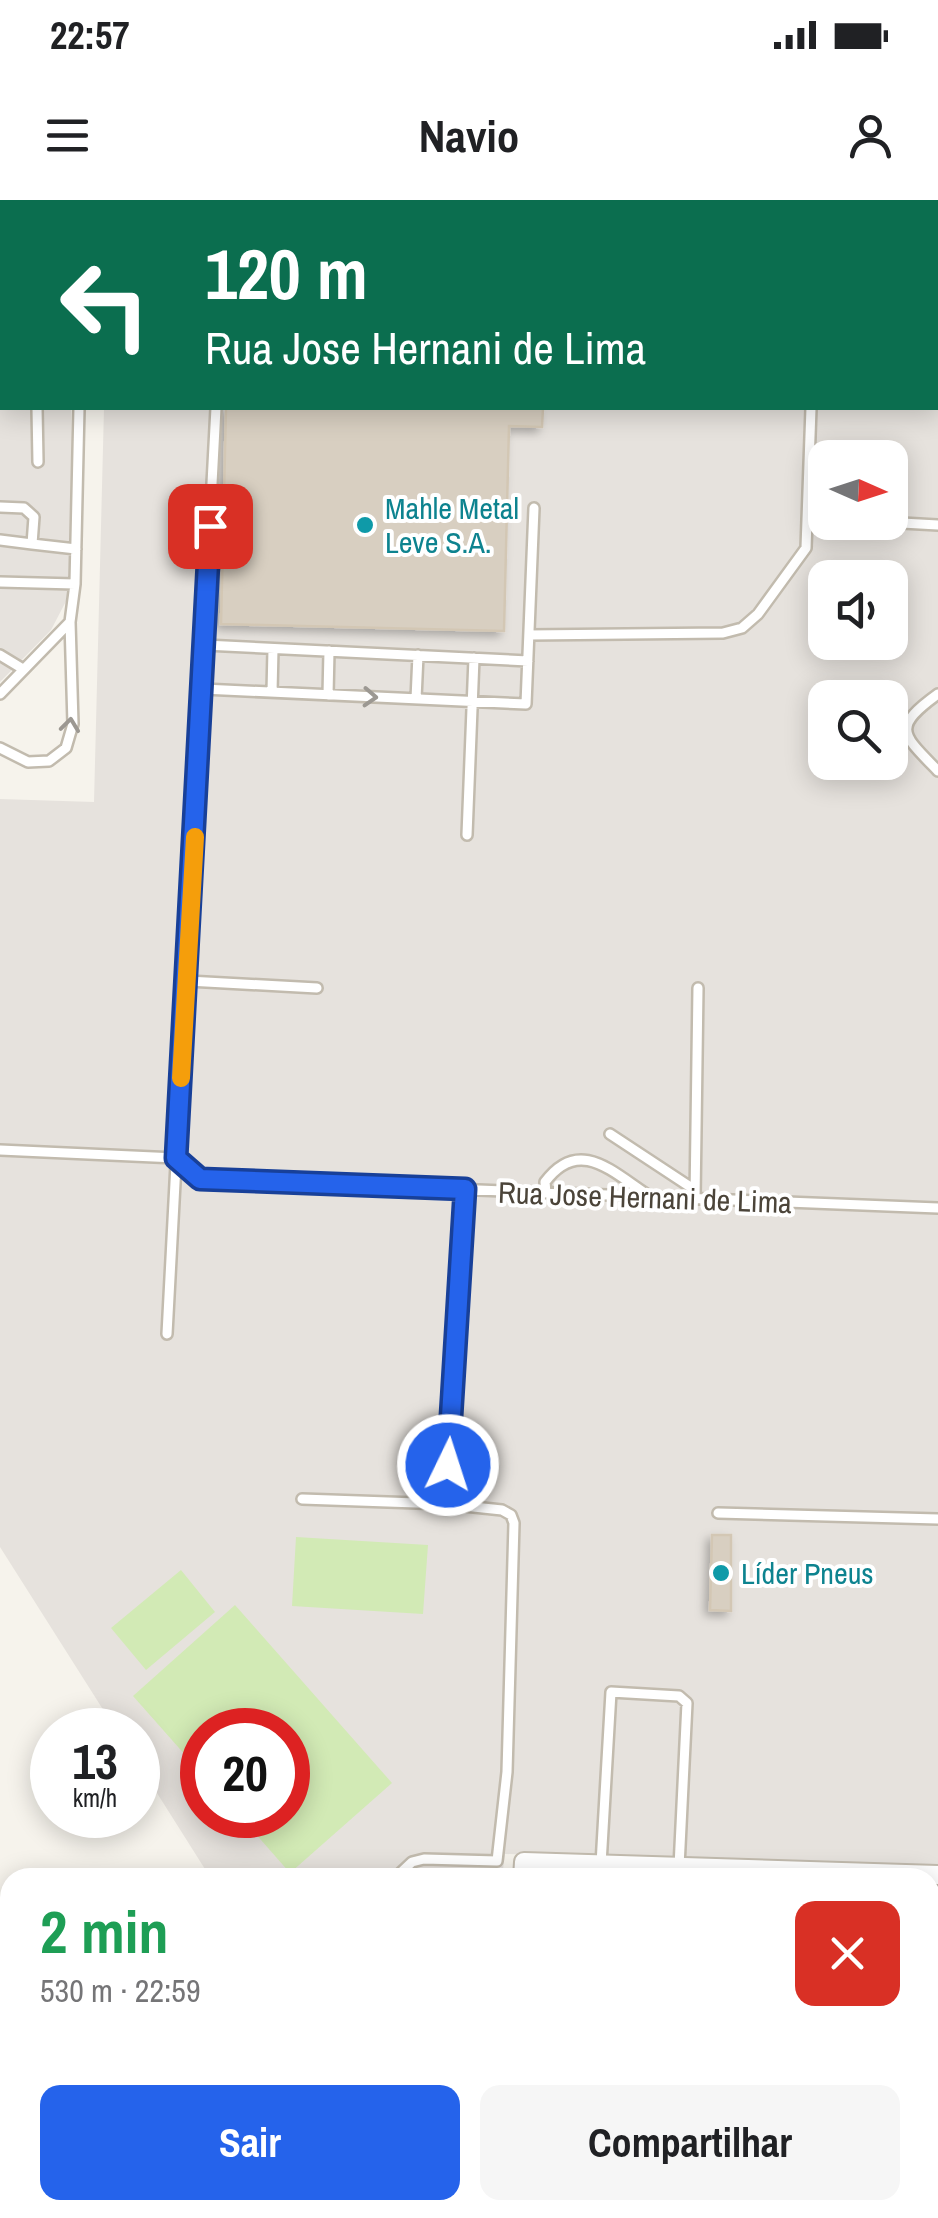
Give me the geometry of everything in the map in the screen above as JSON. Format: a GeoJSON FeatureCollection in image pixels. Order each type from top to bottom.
{"type":"FeatureCollection","features":[{"type":"Feature","properties":{"kind":"street"},"geometry":{"type":"LineString","coordinates":[[555,1868],[679,1868]]}},
{"type":"Feature","properties":{"kind":"lane"},"geometry":{"type":"LineString","coordinates":[[37,410],[38,462]]}},
{"type":"Feature","properties":{"kind":"lane"},"geometry":{"type":"LineString","coordinates":[[0,748],[28,762],[49,761],[66,748],[73,724],[70,622],[75,584],[79,410]]}},
{"type":"Feature","properties":{"kind":"lane"},"geometry":{"type":"LineString","coordinates":[[167,1334],[216,410]]}},
{"type":"Feature","properties":{"kind":"lane"},"geometry":{"type":"LineString","coordinates":[[810,440],[811,410]]}},
{"type":"Feature","properties":{"kind":"lane"},"geometry":{"type":"LineString","coordinates":[[0,507],[30,511],[34,517],[32,544]]}},
{"type":"Feature","properties":{"kind":"lane"},"geometry":{"type":"LineString","coordinates":[[203,689],[526,704],[534,508]]}},
{"type":"Feature","properties":{"kind":"lane"},"geometry":{"type":"LineString","coordinates":[[528,634],[723,633],[742,628],[758,614],[806,548],[808,520]]}},
{"type":"Feature","properties":{"kind":"lane"},"geometry":{"type":"LineString","coordinates":[[908,523],[938,525]]}},
{"type":"Feature","properties":{"kind":"lane"},"geometry":{"type":"LineString","coordinates":[[0,540],[76,549]]}},
{"type":"Feature","properties":{"kind":"lane"},"geometry":{"type":"LineString","coordinates":[[0,582],[75,584]]}},
{"type":"Feature","properties":{"kind":"lane"},"geometry":{"type":"LineString","coordinates":[[0,694],[70,622]]}},
{"type":"Feature","properties":{"kind":"lane"},"geometry":{"type":"LineString","coordinates":[[205,646],[528,660]]}},
{"type":"Feature","properties":{"kind":"lane"},"geometry":{"type":"LineString","coordinates":[[272,648],[272,692]]}},
{"type":"Feature","properties":{"kind":"lane"},"geometry":{"type":"LineString","coordinates":[[328,651],[328,695]]}},
{"type":"Feature","properties":{"kind":"lane"},"geometry":{"type":"LineString","coordinates":[[0,655],[23,669]]}},
{"type":"Feature","properties":{"kind":"lane"},"geometry":{"type":"LineString","coordinates":[[416,699],[418,655]]}},
{"type":"Feature","properties":{"kind":"lane"},"geometry":{"type":"LineString","coordinates":[[467,834],[474,658]]}},
{"type":"Feature","properties":{"kind":"lane"},"geometry":{"type":"LineString","coordinates":[[938,694],[911,713],[906,726],[908,741],[938,771]]}},
{"type":"Feature","properties":{"kind":"lane"},"geometry":{"type":"LineString","coordinates":[[188,982],[317,988]]}},
{"type":"Feature","properties":{"kind":"lane"},"geometry":{"type":"LineString","coordinates":[[695,1195],[698,988]]}},
{"type":"Feature","properties":{"kind":"lane"},"geometry":{"type":"LineString","coordinates":[[610,1134],[695,1195]]}},
{"type":"Feature","properties":{"kind":"lane","name":"Rua Jose Hernani de Lima"},"geometry":{"type":"LineString","coordinates":[[0,1150],[176,1158],[200,1179],[653,1198],[695,1195],[938,1208]]}},
{"type":"Feature","properties":{"kind":"lane"},"geometry":{"type":"LineString","coordinates":[[546,1192],[545,1182],[554,1170],[568,1160],[588,1158],[653,1198]]}},
{"type":"Feature","properties":{"kind":"lane"},"geometry":{"type":"LineString","coordinates":[[445,1504],[465,1189]]}},
{"type":"Feature","properties":{"kind":"lane"},"geometry":{"type":"LineString","coordinates":[[302,1498],[445,1504],[502,1510],[511,1515],[514,1522],[506,1772],[497,1862]]}},
{"type":"Feature","properties":{"kind":"lane"},"geometry":{"type":"LineString","coordinates":[[718,1513],[938,1519]]}},
{"type":"Feature","properties":{"kind":"lane"},"geometry":{"type":"LineString","coordinates":[[601,1865],[611,1692],[678,1696],[687,1703],[679,1868]]}},
{"type":"Feature","properties":{"kind":"lane"},"geometry":{"type":"LineString","coordinates":[[406,1868],[424,1859],[497,1862],[517,1868]]}},
{"type":"Feature","properties":{"kind":"shaded area"},"geometry":{"type":"Polygon","coordinates":[[[0,410],[71,410],[75,584],[51,630],[0,682],[0,410]]]}},
{"type":"Feature","properties":{"kind":"shaded area"},"geometry":{"type":"Polygon","coordinates":[[[104,410],[938,410],[938,1868],[505,1854],[503,1868],[204,1868],[185,1838],[310,1838],[310,1708],[180,1708],[180,1830],[160,1798],[160,1708],[102,1708],[0,1547],[0,799],[94,802],[104,410]]]}},
{"type":"Feature","properties":{"kind":"green space"},"geometry":{"type":"Polygon","coordinates":[[[296,1537],[428,1545],[423,1614],[292,1606],[296,1537]]]}},
{"type":"Feature","properties":{"kind":"green space"},"geometry":{"type":"Polygon","coordinates":[[[181,1570],[215,1612],[146,1670],[111,1628],[181,1570]]]}},
{"type":"Feature","properties":{"kind":"green space"},"geometry":{"type":"Polygon","coordinates":[[[235,1605],[392,1783],[296,1868],[286,1868],[259,1838],[310,1838],[310,1708],[180,1708],[180,1749],[160,1727],[160,1708],[144,1708],[133,1696],[235,1605]]]}},
{"type":"Feature","properties":{"kind":"building","name":"Mahle Metal Leve S.A."},"geometry":{"type":"Polygon","coordinates":[[[226,410],[543,410],[542,427],[509,426],[504,631],[221,624],[226,410]]]}},
{"type":"Feature","properties":{"kind":"building","name":"Líder Pneus"},"geometry":{"type":"Polygon","coordinates":[[[712,1535],[731,1535],[731,1611],[710,1610],[712,1535]]]}},
{"type":"Feature","properties":{"kind":"slow traffic"},"geometry":{"type":"LineString","coordinates":[[181,1078],[195,837]]}},
{"type":"Feature","properties":{"kind":"place","name":"Mahle Metal Leve S.A."},"geometry":{"type":"Point","coordinates":[365,525]}},
{"type":"Feature","properties":{"kind":"place","name":"Líder Pneus"},"geometry":{"type":"Point","coordinates":[721,1573]}},
{"type":"Feature","properties":{"kind":"route"},"geometry":{"type":"LineString","coordinates":[[210,526],[176,1158],[200,1179],[465,1189],[448,1465]]}}]}
